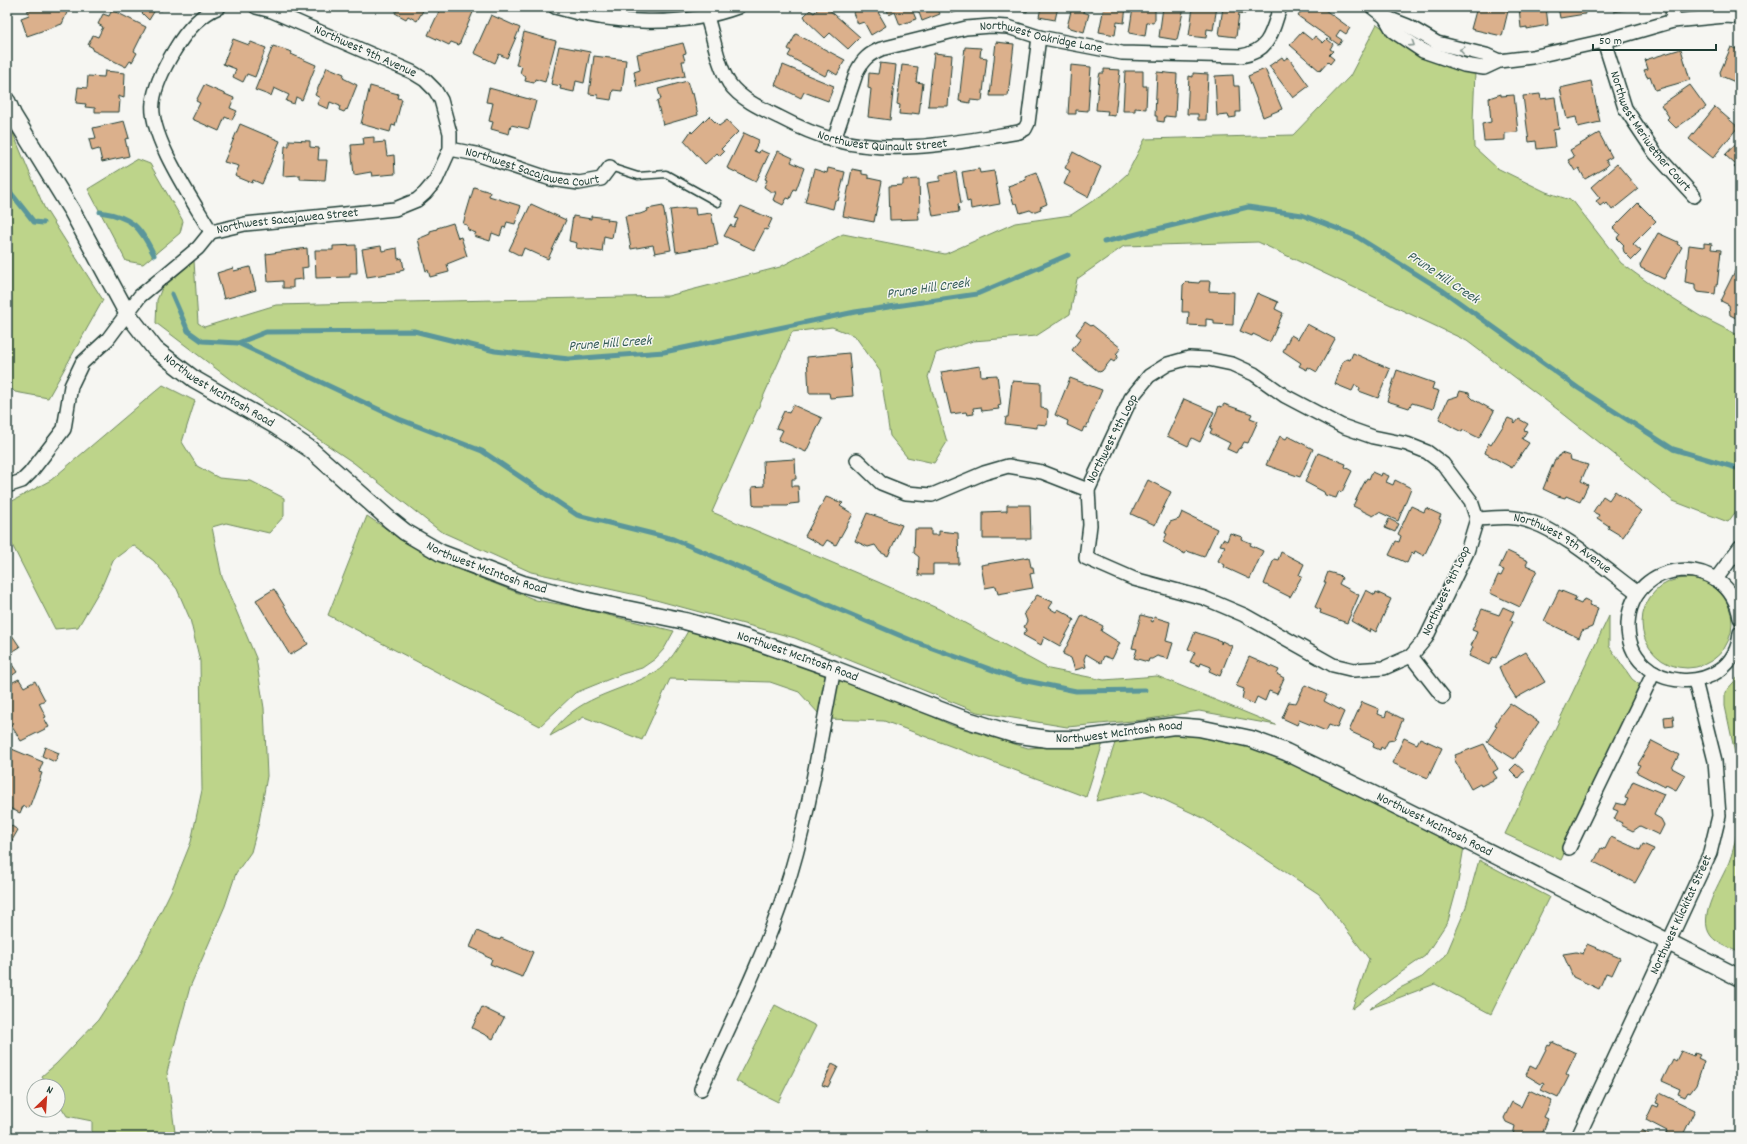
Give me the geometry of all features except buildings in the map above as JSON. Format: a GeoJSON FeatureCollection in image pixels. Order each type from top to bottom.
{"type":"FeatureCollection","features":[{"type":"Feature","properties":{"kind":"street"},"geometry":{"type":"LineString","coordinates":[[212,232],[164,148],[153,119],[152,102],[158,84],[183,36],[211,10],[219,7]]}},
{"type":"Feature","properties":{"kind":"street","name":"Northwest 9th Avenue"},"geometry":{"type":"LineString","coordinates":[[256,7],[272,11],[412,72],[425,80],[435,90],[443,106],[450,133],[450,149]]}},
{"type":"Feature","properties":{"kind":"street"},"geometry":{"type":"LineString","coordinates":[[555,7],[614,19],[654,21],[707,17],[738,7]]}},
{"type":"Feature","properties":{"kind":"street","name":"Northwest Oakridge Lane"},"geometry":{"type":"LineString","coordinates":[[834,140],[857,71],[862,61],[870,54],[880,49],[966,28],[1008,27],[1039,37],[1122,53],[1241,56],[1252,54],[1260,50],[1265,44],[1270,37],[1280,7]]}},
{"type":"Feature","properties":{"kind":"street"},"geometry":{"type":"LineString","coordinates":[[1372,7],[1385,17],[1408,26],[1437,43],[1486,55],[1500,61],[1532,57],[1604,41],[1673,21],[1724,12],[1740,17]]}},
{"type":"Feature","properties":{"kind":"street"},"geometry":{"type":"LineString","coordinates":[[1672,7],[1673,21]]}},
{"type":"Feature","properties":{"kind":"street","name":"Northwest Quinault Street"},"geometry":{"type":"LineString","coordinates":[[707,17],[722,68],[730,84],[745,98],[764,110],[789,122],[834,140],[882,147],[924,147],[1019,132],[1025,129],[1028,123],[1039,37]]}},
{"type":"Feature","properties":{"kind":"street","name":"Northwest Meriwether Court"},"geometry":{"type":"LineString","coordinates":[[1604,41],[1625,108],[1655,153],[1694,196]]}},
{"type":"Feature","properties":{"kind":"street","name":"Northwest McIntosh Road"},"geometry":{"type":"LineString","coordinates":[[7,101],[13,115],[72,212],[127,313],[155,349],[194,379],[276,426],[310,449],[405,532],[441,553],[522,584],[588,601],[685,621],[746,638],[834,669],[961,718],[1013,734],[1048,739],[1079,739],[1174,726],[1199,728],[1251,739],[1286,752],[1381,798],[1740,978]]}},
{"type":"Feature","properties":{"kind":"street","name":"Northwest Sacajawea Court"},"geometry":{"type":"LineString","coordinates":[[450,149],[476,154],[551,179],[579,183],[601,178],[610,167]]}},
{"type":"Feature","properties":{"kind":"street","name":"Northwest Sacajawea Street"},"geometry":{"type":"LineString","coordinates":[[7,486],[22,481],[30,473],[64,429],[72,386],[82,363],[108,339],[140,296],[198,248],[212,232],[245,224],[395,209],[417,200],[425,193],[436,180],[450,149]]}},
{"type":"Feature","properties":{"kind":"street","name":"Northwest 9th Loop"},"geometry":{"type":"LineString","coordinates":[[1189,358],[1208,359],[1232,364],[1254,374],[1285,396],[1342,426],[1373,437],[1407,444],[1427,452],[1443,464],[1458,482],[1471,501],[1477,519],[1467,552],[1426,638],[1411,656],[1384,668],[1354,670],[1333,665],[1244,615],[1204,598],[1134,579],[1086,558],[1090,525],[1088,490],[1131,398],[1148,376],[1168,364],[1189,358]]}},
{"type":"Feature","properties":{"kind":"street"},"geometry":{"type":"LineString","coordinates":[[857,460],[881,483],[906,493],[932,495],[984,472],[1008,466],[1042,472],[1088,490]]}},
{"type":"Feature","properties":{"kind":"street","name":"Northwest 9th Avenue"},"geometry":{"type":"LineString","coordinates":[[1477,519],[1508,517],[1531,522],[1558,535],[1638,593]]}},
{"type":"Feature","properties":{"kind":"street"},"geometry":{"type":"LineString","coordinates":[[1716,579],[1740,546]]}},
{"type":"Feature","properties":{"kind":"street"},"geometry":{"type":"LineString","coordinates":[[1740,618],[1734,598],[1716,579],[1703,573],[1689,570],[1674,570],[1648,582],[1638,593],[1631,608],[1628,624],[1630,641],[1637,656],[1648,668],[1662,677],[1679,681],[1695,681],[1711,675],[1724,665],[1734,652],[1740,633]]}},
{"type":"Feature","properties":{"kind":"street"},"geometry":{"type":"LineString","coordinates":[[1411,656],[1443,697]]}},
{"type":"Feature","properties":{"kind":"street"},"geometry":{"type":"LineString","coordinates":[[701,1089],[763,950],[785,891],[803,826],[834,669]]}},
{"type":"Feature","properties":{"kind":"street"},"geometry":{"type":"LineString","coordinates":[[1569,848],[1654,672]]}},
{"type":"Feature","properties":{"kind":"street","name":"Northwest Klickitat Street"},"geometry":{"type":"LineString","coordinates":[[1578,1137],[1710,853],[1719,816],[1715,761],[1695,681]]}},
{"type":"Feature","properties":{"kind":"lane"},"geometry":{"type":"LineString","coordinates":[[610,167],[638,176],[666,174],[718,203]]}},
{"type":"Feature","properties":{"kind":"green space"},"geometry":{"type":"Polygon","coordinates":[[[1377,24],[1411,49],[1475,72],[1473,120],[1474,147],[1497,168],[1546,192],[1573,201],[1621,263],[1657,289],[1700,316],[1740,336],[1740,506],[1728,522],[1673,501],[1561,412],[1467,341],[1258,242],[1124,246],[1077,279],[1070,314],[1036,336],[973,341],[936,353],[928,377],[947,442],[934,463],[907,457],[890,436],[880,371],[855,336],[832,327],[792,332],[712,512],[939,609],[1049,669],[1104,680],[1157,676],[1276,725],[1199,711],[1143,720],[1067,727],[977,712],[795,638],[641,596],[531,572],[440,531],[354,463],[231,380],[156,323],[157,300],[162,288],[194,261],[198,323],[204,327],[276,305],[668,296],[780,267],[843,234],[945,254],[1015,223],[1071,215],[1108,191],[1127,174],[1145,139],[1293,135],[1350,76],[1377,24]]]}},
{"type":"Feature","properties":{"kind":"green space"},"geometry":{"type":"Polygon","coordinates":[[[7,119],[44,207],[103,300],[48,398],[15,392],[7,384],[7,119]]]}},
{"type":"Feature","properties":{"kind":"green space"},"geometry":{"type":"Polygon","coordinates":[[[137,159],[150,164],[183,221],[180,233],[143,264],[126,261],[88,189],[137,159]]]}},
{"type":"Feature","properties":{"kind":"green space"},"geometry":{"type":"Polygon","coordinates":[[[163,385],[195,401],[182,442],[197,466],[219,478],[251,481],[284,498],[284,516],[269,533],[226,523],[212,527],[222,577],[256,658],[264,708],[267,776],[259,822],[251,852],[236,873],[225,906],[190,987],[167,1072],[175,1132],[170,1137],[92,1137],[92,1121],[67,1116],[66,1114],[66,1078],[43,1078],[42,1076],[56,1064],[98,1020],[137,960],[172,889],[191,842],[202,790],[200,661],[190,619],[177,589],[154,561],[133,545],[113,560],[102,586],[78,627],[55,629],[7,535],[7,504],[51,480],[163,385]]]}},
{"type":"Feature","properties":{"kind":"green space"},"geometry":{"type":"Polygon","coordinates":[[[367,516],[405,541],[455,568],[536,600],[570,606],[674,631],[664,649],[655,659],[642,668],[622,674],[575,693],[540,726],[328,615],[367,516]]]}},
{"type":"Feature","properties":{"kind":"green space"},"geometry":{"type":"Polygon","coordinates":[[[1687,578],[1704,582],[1719,591],[1728,606],[1732,623],[1728,640],[1719,655],[1704,664],[1687,668],[1670,664],[1655,655],[1646,640],[1642,623],[1646,606],[1655,591],[1670,582],[1687,578]]]}},
{"type":"Feature","properties":{"kind":"green space"},"geometry":{"type":"Polygon","coordinates":[[[1609,616],[1609,646],[1632,679],[1641,686],[1561,860],[1505,834],[1609,616]]]}},
{"type":"Feature","properties":{"kind":"green space"},"geometry":{"type":"Polygon","coordinates":[[[688,631],[727,639],[829,672],[820,715],[799,692],[770,682],[670,679],[642,740],[584,717],[550,736],[571,712],[584,704],[597,697],[640,680],[659,670],[673,655],[688,631]]]}},
{"type":"Feature","properties":{"kind":"green space"},"geometry":{"type":"Polygon","coordinates":[[[1740,675],[1740,792],[1737,763],[1725,706],[1725,692],[1740,675]]]}},
{"type":"Feature","properties":{"kind":"green space"},"geometry":{"type":"Polygon","coordinates":[[[837,676],[899,701],[951,725],[1028,748],[1103,743],[1086,797],[884,721],[829,719],[837,676]]]}},
{"type":"Feature","properties":{"kind":"green space"},"geometry":{"type":"Polygon","coordinates":[[[1155,734],[1227,738],[1275,756],[1464,847],[1457,888],[1448,921],[1425,956],[1352,1009],[1369,959],[1319,894],[1203,818],[1145,791],[1096,801],[1116,740],[1155,734]]]}},
{"type":"Feature","properties":{"kind":"green space"},"geometry":{"type":"Polygon","coordinates":[[[1740,807],[1740,953],[1720,944],[1711,936],[1707,928],[1706,919],[1716,888],[1729,862],[1736,835],[1740,807]]]}},
{"type":"Feature","properties":{"kind":"green space"},"geometry":{"type":"Polygon","coordinates":[[[1479,860],[1549,897],[1491,1014],[1435,984],[1369,1009],[1400,988],[1422,977],[1446,955],[1465,910],[1479,860]]]}},
{"type":"Feature","properties":{"kind":"green space"},"geometry":{"type":"Polygon","coordinates":[[[775,1005],[816,1026],[778,1102],[736,1081],[775,1005]]]}},
{"type":"Feature","properties":{"kind":"waterway","name":"Prune Hill Creek"},"geometry":{"type":"LineString","coordinates":[[7,188],[34,222],[43,223]]}},
{"type":"Feature","properties":{"kind":"waterway","name":"Prune Hill Creek"},"geometry":{"type":"LineString","coordinates":[[1104,242],[1248,207],[1302,215],[1354,235],[1442,290],[1578,388],[1673,449],[1740,469]]}},
{"type":"Feature","properties":{"kind":"waterway","name":"Prune Hill Creek"},"geometry":{"type":"LineString","coordinates":[[100,212],[120,217],[134,224],[144,237],[154,255]]}},
{"type":"Feature","properties":{"kind":"waterway","name":"Prune Hill Creek"},"geometry":{"type":"LineString","coordinates":[[172,294],[188,331],[202,341],[238,343],[266,332],[414,331],[495,351],[569,359],[664,352],[855,312],[977,294],[1068,255]]}},
{"type":"Feature","properties":{"kind":"waterway"},"geometry":{"type":"LineString","coordinates":[[238,343],[399,419],[482,451],[577,515],[673,539],[913,641],[1017,679],[1076,691],[1145,690]]}}]}
